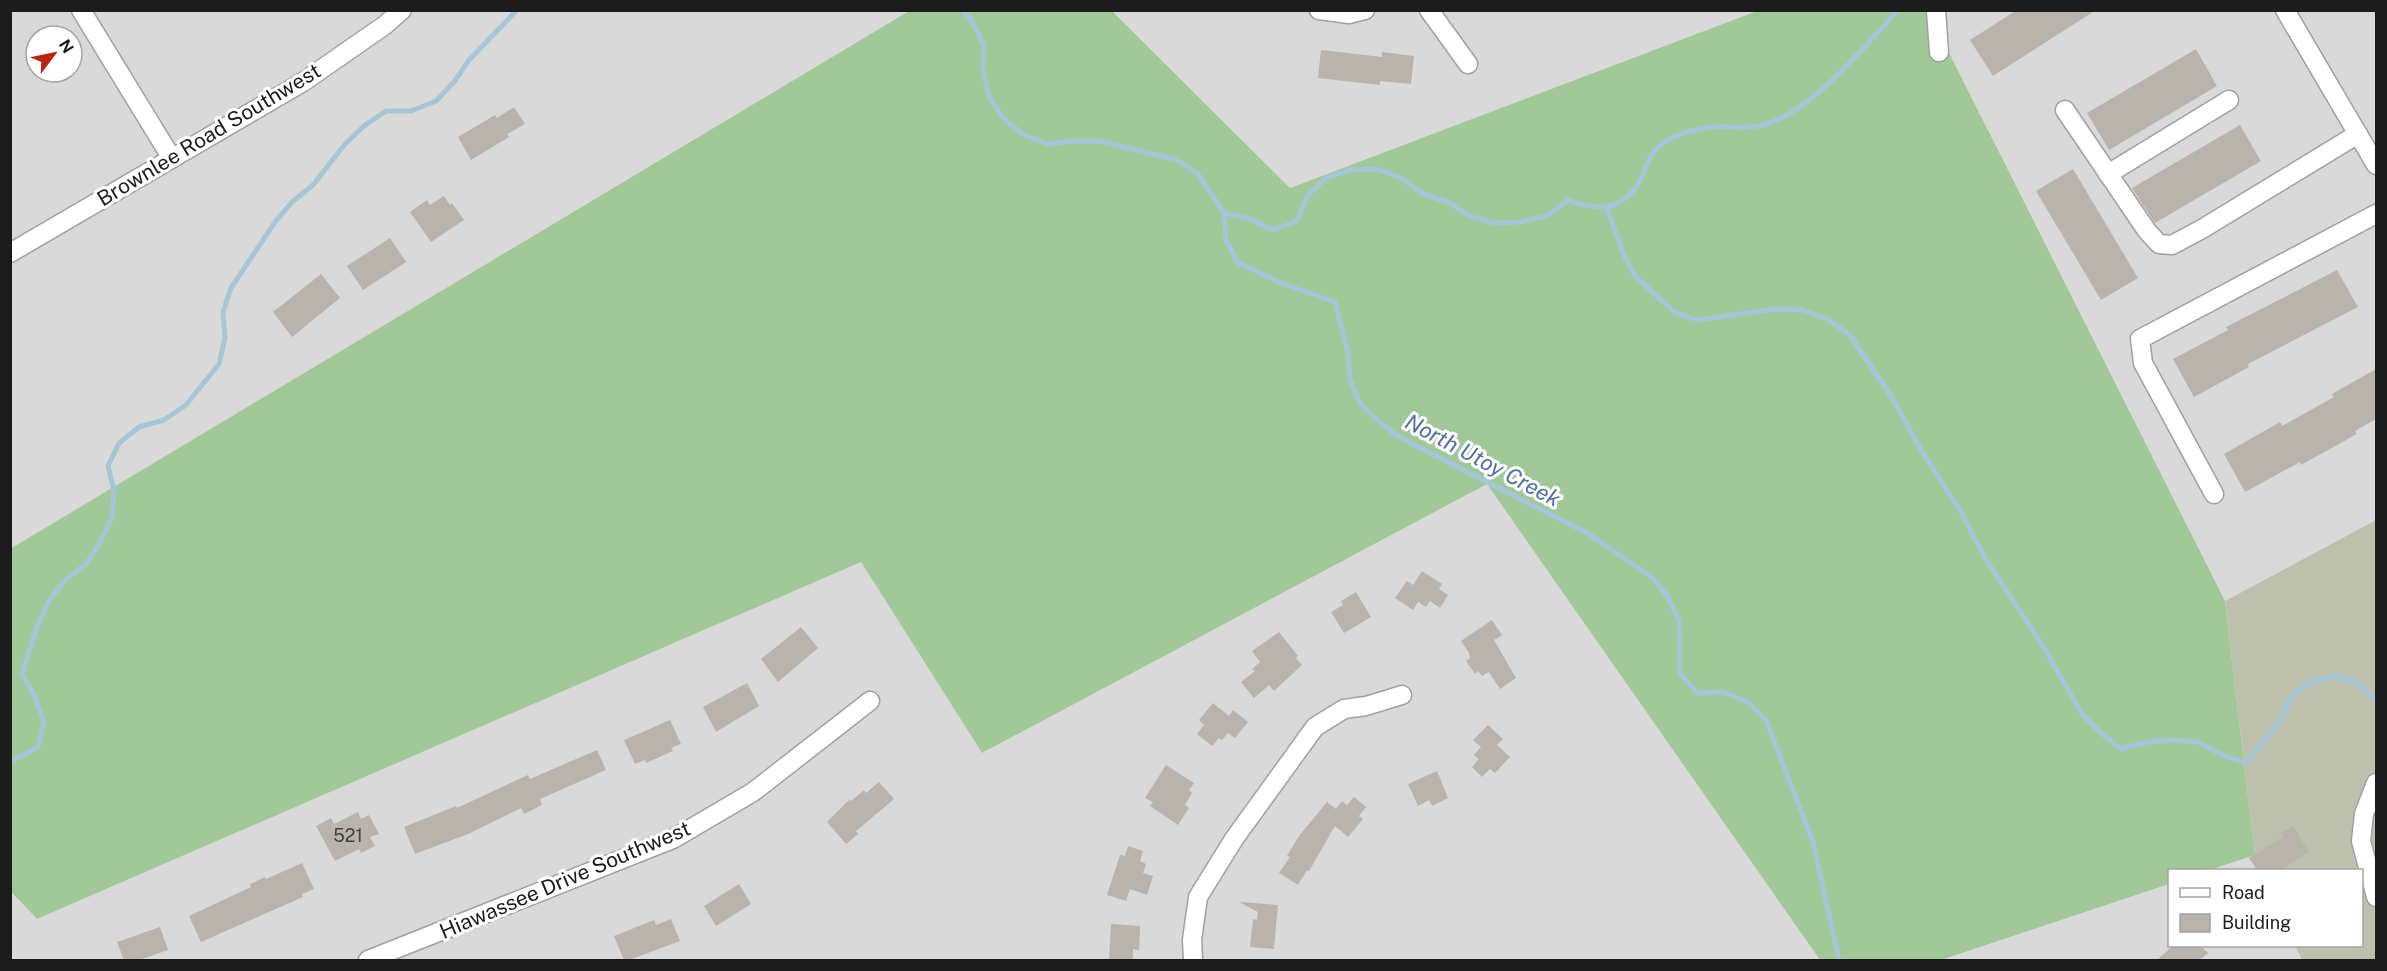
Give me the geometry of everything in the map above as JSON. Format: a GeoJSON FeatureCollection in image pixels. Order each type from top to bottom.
{"type":"FeatureCollection","features":[{"type":"Feature","properties":{"kind":"street"},"geometry":{"type":"LineString","coordinates":[[81,10],[171,157]]}},
{"type":"Feature","properties":{"kind":"street","name":"Brownlee Road Southwest"},"geometry":{"type":"LineString","coordinates":[[10,253],[303,82],[385,25],[402,10]]}},
{"type":"Feature","properties":{"kind":"street"},"geometry":{"type":"LineString","coordinates":[[1320,10],[1349,14],[1365,10]]}},
{"type":"Feature","properties":{"kind":"street"},"geometry":{"type":"LineString","coordinates":[[1429,10],[1468,64]]}},
{"type":"Feature","properties":{"kind":"street"},"geometry":{"type":"LineString","coordinates":[[1936,10],[1939,52]]}},
{"type":"Feature","properties":{"kind":"street"},"geometry":{"type":"LineString","coordinates":[[2285,10],[2376,165]]}},
{"type":"Feature","properties":{"kind":"street"},"geometry":{"type":"LineString","coordinates":[[2108,174],[2229,100]]}},
{"type":"Feature","properties":{"kind":"street"},"geometry":{"type":"LineString","coordinates":[[2065,110],[2159,244],[2172,245],[2202,229],[2358,134]]}},
{"type":"Feature","properties":{"kind":"street"},"geometry":{"type":"LineString","coordinates":[[2214,494],[2143,363],[2140,339],[2376,214]]}},
{"type":"Feature","properties":{"kind":"street"},"geometry":{"type":"LineString","coordinates":[[1193,960],[1192,940],[1198,897],[1234,839],[1315,727],[1344,709],[1366,706],[1402,695]]}},
{"type":"Feature","properties":{"kind":"street","name":"Hiawassee Drive Southwest"},"geometry":{"type":"LineString","coordinates":[[368,960],[673,839],[753,792],[870,701]]}},
{"type":"Feature","properties":{"kind":"street"},"geometry":{"type":"LineString","coordinates":[[2376,783],[2364,814],[2361,842],[2376,897]]}},
{"type":"Feature","properties":{"kind":"shaded area"},"geometry":{"type":"Polygon","coordinates":[[[11,10],[909,11],[11,549],[11,10]]]}},
{"type":"Feature","properties":{"kind":"shaded area"},"geometry":{"type":"Polygon","coordinates":[[[1112,11],[1757,11],[1290,188],[1112,11]]]}},
{"type":"Feature","properties":{"kind":"shaded area"},"geometry":{"type":"Polygon","coordinates":[[[1928,11],[2376,11],[2376,520],[2225,601],[1928,11]]]}},
{"type":"Feature","properties":{"kind":"shaded area"},"geometry":{"type":"Polygon","coordinates":[[[1488,483],[1820,960],[11,960],[10,892],[37,919],[861,562],[982,753],[1488,483]]]}},
{"type":"Feature","properties":{"kind":"shaded area"},"geometry":{"type":"Polygon","coordinates":[[[2376,520],[2376,960],[2302,960],[2296,947],[2363,947],[2363,869],[2262,869],[2255,855],[2225,601],[2376,520]]]}},
{"type":"Feature","properties":{"kind":"shaded area"},"geometry":{"type":"Polygon","coordinates":[[[2255,855],[2262,869],[2213,869],[2255,855]]]}},
{"type":"Feature","properties":{"kind":"shaded area"},"geometry":{"type":"Polygon","coordinates":[[[2168,884],[2168,947],[2296,947],[2302,960],[1941,960],[2168,884]]]}},
{"type":"Feature","properties":{"kind":"green space"},"geometry":{"type":"Polygon","coordinates":[[[909,11],[1112,11],[1290,188],[1757,11],[1928,11],[2225,601],[2255,855],[2213,869],[2168,869],[2168,884],[1941,960],[1820,960],[1487,484],[982,753],[861,562],[37,919],[11,892],[10,549],[909,11]]]}},
{"type":"Feature","properties":{"kind":"building"},"geometry":{"type":"Polygon","coordinates":[[[2017,10],[2096,10],[1993,76],[1970,40],[2017,10]]]}},
{"type":"Feature","properties":{"kind":"building"},"geometry":{"type":"Polygon","coordinates":[[[2196,49],[2217,86],[2109,150],[2087,113],[2196,49]]]}},
{"type":"Feature","properties":{"kind":"building"},"geometry":{"type":"Polygon","coordinates":[[[1321,50],[1382,57],[1382,52],[1414,56],[1411,84],[1380,81],[1380,85],[1318,78],[1321,50]]]}},
{"type":"Feature","properties":{"kind":"building"},"geometry":{"type":"Polygon","coordinates":[[[514,107],[525,124],[507,134],[509,137],[471,160],[458,137],[495,115],[497,118],[514,107]]]}},
{"type":"Feature","properties":{"kind":"building"},"geometry":{"type":"Polygon","coordinates":[[[2240,125],[2261,161],[2155,223],[2132,188],[2240,125]]]}},
{"type":"Feature","properties":{"kind":"building"},"geometry":{"type":"Polygon","coordinates":[[[2073,169],[2138,278],[2101,300],[2036,191],[2073,169]]]}},
{"type":"Feature","properties":{"kind":"building"},"geometry":{"type":"Polygon","coordinates":[[[444,196],[464,220],[431,242],[410,212],[427,200],[430,205],[444,196]]]}},
{"type":"Feature","properties":{"kind":"building"},"geometry":{"type":"Polygon","coordinates":[[[390,238],[406,262],[363,290],[347,266],[390,238]]]}},
{"type":"Feature","properties":{"kind":"building"},"geometry":{"type":"Polygon","coordinates":[[[2337,270],[2358,307],[2248,364],[2249,367],[2194,397],[2173,359],[2228,330],[2226,327],[2337,270]]]}},
{"type":"Feature","properties":{"kind":"building"},"geometry":{"type":"Polygon","coordinates":[[[321,274],[340,298],[292,337],[273,312],[321,274]]]}},
{"type":"Feature","properties":{"kind":"building"},"geometry":{"type":"Polygon","coordinates":[[[2376,369],[2376,419],[2355,431],[2357,434],[2245,492],[2224,454],[2280,422],[2282,426],[2334,397],[2332,394],[2376,369]]]}},
{"type":"Feature","properties":{"kind":"building"},"geometry":{"type":"Polygon","coordinates":[[[1422,571],[1442,584],[1439,589],[1448,595],[1440,608],[1430,601],[1426,607],[1418,602],[1413,610],[1395,598],[1407,581],[1413,585],[1422,571]]]}},
{"type":"Feature","properties":{"kind":"building"},"geometry":{"type":"Polygon","coordinates":[[[1356,592],[1371,617],[1344,633],[1331,612],[1343,605],[1341,601],[1356,592]]]}},
{"type":"Feature","properties":{"kind":"building"},"geometry":{"type":"Polygon","coordinates":[[[1492,620],[1502,635],[1494,640],[1516,678],[1500,689],[1489,672],[1482,676],[1478,671],[1475,674],[1466,661],[1470,658],[1469,653],[1461,641],[1492,620]]]}},
{"type":"Feature","properties":{"kind":"building"},"geometry":{"type":"Polygon","coordinates":[[[801,627],[818,648],[778,682],[761,659],[801,627]]]}},
{"type":"Feature","properties":{"kind":"building"},"geometry":{"type":"Polygon","coordinates":[[[1279,632],[1298,656],[1296,658],[1302,665],[1274,691],[1269,685],[1254,698],[1241,682],[1255,671],[1252,669],[1260,662],[1252,651],[1279,632]]]}},
{"type":"Feature","properties":{"kind":"building"},"geometry":{"type":"Polygon","coordinates":[[[747,683],[759,706],[716,732],[703,707],[747,683]]]}},
{"type":"Feature","properties":{"kind":"building"},"geometry":{"type":"Polygon","coordinates":[[[1213,703],[1229,716],[1233,710],[1248,722],[1235,738],[1228,733],[1212,746],[1197,734],[1204,725],[1199,720],[1213,703]]]}},
{"type":"Feature","properties":{"kind":"building"},"geometry":{"type":"Polygon","coordinates":[[[670,720],[681,744],[671,748],[673,751],[646,763],[645,760],[635,764],[624,740],[670,720]]]}},
{"type":"Feature","properties":{"kind":"building"},"geometry":{"type":"Polygon","coordinates":[[[1488,725],[1503,739],[1497,745],[1510,757],[1495,773],[1490,769],[1482,777],[1472,767],[1479,759],[1474,755],[1481,747],[1473,740],[1488,725]]]}},
{"type":"Feature","properties":{"kind":"building"},"geometry":{"type":"Polygon","coordinates":[[[597,750],[606,770],[540,799],[542,805],[524,814],[521,808],[468,834],[415,854],[404,827],[456,806],[457,808],[528,775],[530,779],[597,750]]]}},
{"type":"Feature","properties":{"kind":"building"},"geometry":{"type":"Polygon","coordinates":[[[1166,765],[1194,783],[1189,790],[1192,793],[1185,805],[1189,808],[1178,825],[1150,806],[1153,802],[1145,798],[1166,765]]]}},
{"type":"Feature","properties":{"kind":"building"},"geometry":{"type":"Polygon","coordinates":[[[1437,771],[1448,798],[1432,806],[1429,800],[1418,806],[1408,784],[1437,771]]]}},
{"type":"Feature","properties":{"kind":"building"},"geometry":{"type":"Polygon","coordinates":[[[879,782],[894,799],[856,831],[858,834],[846,844],[827,822],[850,799],[851,801],[864,790],[866,793],[879,782]]]}},
{"type":"Feature","properties":{"kind":"building"},"geometry":{"type":"Polygon","coordinates":[[[1354,797],[1366,807],[1359,816],[1363,819],[1348,837],[1335,826],[1309,871],[1307,870],[1298,885],[1279,873],[1290,857],[1287,856],[1299,836],[1327,802],[1336,809],[1342,801],[1347,805],[1354,797]]]}},
{"type":"Feature","properties":{"kind":"building"},"geometry":{"type":"Polygon","coordinates":[[[358,812],[361,819],[369,815],[379,834],[370,837],[375,846],[361,853],[359,849],[335,861],[316,826],[331,818],[334,824],[358,812]]]}},
{"type":"Feature","properties":{"kind":"building"},"geometry":{"type":"Polygon","coordinates":[[[2293,826],[2309,852],[2282,869],[2256,869],[2249,858],[2283,837],[2281,833],[2293,826]]]}},
{"type":"Feature","properties":{"kind":"building"},"geometry":{"type":"Polygon","coordinates":[[[1128,846],[1143,851],[1140,861],[1146,864],[1143,873],[1153,876],[1147,895],[1130,889],[1126,901],[1107,895],[1120,855],[1125,856],[1128,846]]]}},
{"type":"Feature","properties":{"kind":"building"},"geometry":{"type":"Polygon","coordinates":[[[302,863],[314,889],[302,894],[303,897],[201,942],[189,916],[251,887],[250,884],[302,863]]]}},
{"type":"Feature","properties":{"kind":"building"},"geometry":{"type":"Polygon","coordinates":[[[739,884],[751,904],[716,926],[704,906],[739,884]]]}},
{"type":"Feature","properties":{"kind":"building"},"geometry":{"type":"Polygon","coordinates":[[[1239,902],[1278,905],[1274,949],[1250,947],[1253,919],[1257,920],[1258,912],[1239,902]]]}},
{"type":"Feature","properties":{"kind":"building"},"geometry":{"type":"Polygon","coordinates":[[[671,919],[680,941],[624,960],[614,936],[654,920],[656,925],[671,919]]]}},
{"type":"Feature","properties":{"kind":"building"},"geometry":{"type":"Polygon","coordinates":[[[1111,924],[1140,926],[1139,950],[1133,949],[1133,960],[1109,960],[1111,924]]]}},
{"type":"Feature","properties":{"kind":"building"},"geometry":{"type":"Polygon","coordinates":[[[160,927],[168,950],[139,960],[124,960],[117,942],[160,927]]]}},
{"type":"Feature","properties":{"kind":"building"},"geometry":{"type":"Polygon","coordinates":[[[2172,947],[2202,947],[2208,953],[2200,960],[2157,960],[2172,947]]]}},
{"type":"Feature","properties":{"kind":"waterway"},"geometry":{"type":"LineString","coordinates":[[10,762],[38,747],[44,722],[35,697],[22,674],[38,624],[49,601],[65,580],[86,564],[112,518],[114,491],[108,466],[119,443],[139,427],[164,420],[186,405],[219,364],[225,338],[223,312],[231,288],[275,222],[292,202],[313,185],[345,144],[364,126],[386,111],[411,111],[436,101],[454,82],[469,60],[517,10]]}},
{"type":"Feature","properties":{"kind":"waterway","name":"North Utoy Creek"},"geometry":{"type":"LineString","coordinates":[[962,10],[972,21],[984,45],[983,71],[989,96],[1003,118],[1024,135],[1048,144],[1100,141],[1177,160],[1198,174],[1224,213],[1226,240],[1238,263],[1286,285],[1335,302],[1348,353],[1350,379],[1360,403],[1378,421],[1399,437],[1587,533],[1652,577],[1668,597],[1679,621],[1680,673],[1697,693],[1723,692],[1748,702],[1766,720],[1813,842],[1839,960]]}},
{"type":"Feature","properties":{"kind":"waterway"},"geometry":{"type":"LineString","coordinates":[[1224,213],[1250,219],[1273,230],[1297,221],[1307,196],[1326,178],[1350,170],[1377,169],[1401,178],[1423,194],[1448,202],[1469,216],[1495,223],[1521,222],[1547,216],[1568,200],[1587,206],[1613,205],[1622,201],[1637,186],[1654,151],[1671,138],[1689,131],[1708,128],[1744,128],[1763,125],[1800,107],[1836,76],[1898,10]]}},
{"type":"Feature","properties":{"kind":"waterway"},"geometry":{"type":"LineString","coordinates":[[1606,206],[1623,253],[1635,276],[1674,312],[1698,320],[1776,309],[1802,310],[1827,319],[1849,334],[1893,399],[1918,445],[1961,512],[1985,558],[2043,646],[2082,714],[2121,749],[2147,742],[2173,740],[2199,742],[2222,755],[2246,763],[2279,722],[2290,699],[2310,682],[2335,676],[2360,684],[2376,700]]}}]}
